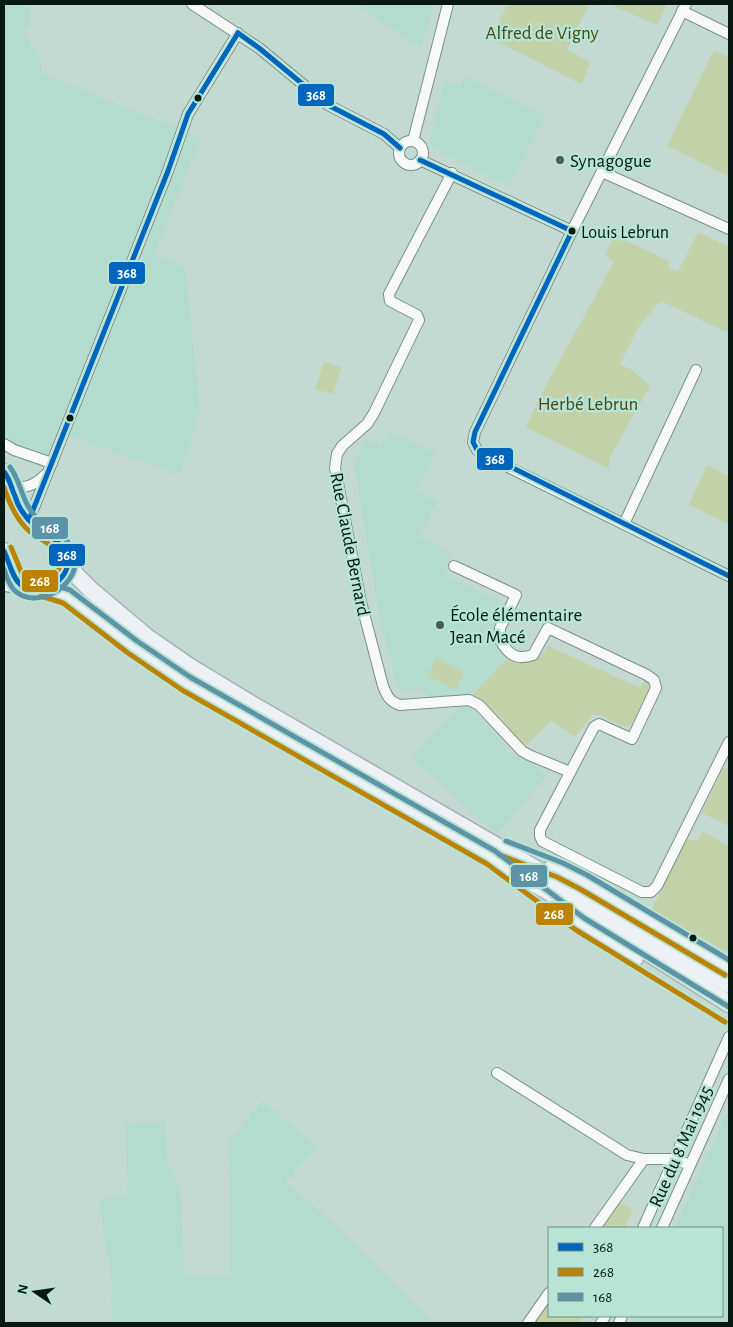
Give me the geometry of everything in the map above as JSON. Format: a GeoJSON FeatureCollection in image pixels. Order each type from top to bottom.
{"type":"FeatureCollection","features":[{"type":"Feature","properties":{"kind":"main road"},"geometry":{"type":"LineString","coordinates":[[8,479],[20,506],[29,520],[42,533],[62,545],[68,563],[76,575],[147,637],[189,666],[493,852],[575,907],[729,1004]]}},
{"type":"Feature","properties":{"kind":"main road"},"geometry":{"type":"LineString","coordinates":[[4,551],[17,583],[21,586]]}},
{"type":"Feature","properties":{"kind":"main road"},"geometry":{"type":"LineString","coordinates":[[43,589],[59,579],[68,563]]}},
{"type":"Feature","properties":{"kind":"main road"},"geometry":{"type":"LineString","coordinates":[[4,583],[33,590],[43,589],[58,593],[77,604],[133,647],[186,683],[493,852],[583,896],[729,985]]}},
{"type":"Feature","properties":{"kind":"main road"},"geometry":{"type":"LineString","coordinates":[[493,852],[560,870],[584,882],[729,969]]}},
{"type":"Feature","properties":{"kind":"main road"},"geometry":{"type":"LineString","coordinates":[[493,852],[580,924],[729,1016]]}},
{"type":"Feature","properties":{"kind":"street"},"geometry":{"type":"LineString","coordinates":[[192,4],[259,48],[328,105],[384,134],[400,148]]}},
{"type":"Feature","properties":{"kind":"street"},"geometry":{"type":"LineString","coordinates":[[413,141],[448,4]]}},
{"type":"Feature","properties":{"kind":"street"},"geometry":{"type":"LineString","coordinates":[[729,34],[684,7],[572,231],[475,432],[473,442],[476,450],[729,576]]}},
{"type":"Feature","properties":{"kind":"street"},"geometry":{"type":"LineString","coordinates":[[29,520],[165,178],[188,114],[238,33]]}},
{"type":"Feature","properties":{"kind":"street"},"geometry":{"type":"LineString","coordinates":[[413,141],[417,142],[422,149],[422,156],[420,160],[411,165],[404,162],[400,156],[400,148],[406,142],[413,141]]}},
{"type":"Feature","properties":{"kind":"street"},"geometry":{"type":"LineString","coordinates":[[420,160],[572,231]]}},
{"type":"Feature","properties":{"kind":"street"},"geometry":{"type":"LineString","coordinates":[[602,172],[729,229]]}},
{"type":"Feature","properties":{"kind":"street","name":"Rue Claude Bernard"},"geometry":{"type":"LineString","coordinates":[[452,174],[389,294],[390,302],[417,315],[419,320],[374,413],[367,424],[342,446],[337,454],[335,468],[361,602],[382,686],[392,702],[400,705],[469,700],[479,704],[528,756],[570,772]]}},
{"type":"Feature","properties":{"kind":"street"},"geometry":{"type":"LineString","coordinates":[[624,524],[696,370]]}},
{"type":"Feature","properties":{"kind":"street"},"geometry":{"type":"LineString","coordinates":[[4,444],[51,467]]}},
{"type":"Feature","properties":{"kind":"street"},"geometry":{"type":"LineString","coordinates":[[8,479],[23,488],[34,485],[51,467]]}},
{"type":"Feature","properties":{"kind":"street"},"geometry":{"type":"LineString","coordinates":[[454,566],[516,596],[500,628],[500,640],[511,654],[525,658],[534,655],[548,628],[654,680],[656,688],[632,739],[599,724],[594,726],[540,830],[542,841],[642,892],[651,892],[657,886],[729,742]]}},
{"type":"Feature","properties":{"kind":"street","name":"Rue du 8 Mai 1945"},"geometry":{"type":"LineString","coordinates":[[643,1227],[729,1037]]}},
{"type":"Feature","properties":{"kind":"street"},"geometry":{"type":"LineString","coordinates":[[497,1072],[627,1155],[644,1159],[674,1159],[690,1165]]}},
{"type":"Feature","properties":{"kind":"street","name":"Rue du 8 Mai 1945"},"geometry":{"type":"LineString","coordinates":[[662,1227],[729,1078]]}},
{"type":"Feature","properties":{"kind":"street"},"geometry":{"type":"LineString","coordinates":[[596,1227],[644,1159]]}},
{"type":"Feature","properties":{"kind":"street"},"geometry":{"type":"LineString","coordinates":[[528,1323],[548,1294]]}},
{"type":"Feature","properties":{"kind":"shaded area"},"geometry":{"type":"Polygon","coordinates":[[[4,4],[28,4],[31,25],[22,32],[41,58],[42,73],[201,138],[154,254],[185,267],[200,410],[180,475],[59,432],[40,468],[4,449],[4,4]]]}},
{"type":"Feature","properties":{"kind":"shaded area"},"geometry":{"type":"Polygon","coordinates":[[[358,4],[433,4],[422,48],[381,22],[358,4]]]}},
{"type":"Feature","properties":{"kind":"shaded area"},"geometry":{"type":"Polygon","coordinates":[[[465,75],[545,115],[509,186],[430,145],[429,142],[445,79],[459,86],[465,75]]]}},
{"type":"Feature","properties":{"kind":"shaded area","name":"École élémentaire Jean Macé"},"geometry":{"type":"Polygon","coordinates":[[[388,432],[436,452],[416,491],[438,501],[419,536],[452,554],[443,574],[505,604],[495,637],[509,657],[473,694],[430,698],[421,689],[402,690],[397,683],[379,614],[354,463],[366,438],[382,445],[388,432]]]}},
{"type":"Feature","properties":{"kind":"shaded area"},"geometry":{"type":"Polygon","coordinates":[[[463,703],[478,715],[513,756],[526,758],[546,777],[496,835],[411,756],[463,703]]]}},
{"type":"Feature","properties":{"kind":"shaded area"},"geometry":{"type":"Polygon","coordinates":[[[262,1101],[316,1146],[286,1182],[338,1227],[434,1323],[112,1323],[111,1275],[99,1199],[128,1197],[125,1123],[165,1122],[168,1164],[180,1188],[184,1276],[230,1276],[229,1141],[262,1101]]]}},
{"type":"Feature","properties":{"kind":"shaded area"},"geometry":{"type":"Polygon","coordinates":[[[729,1108],[729,1323],[633,1323],[636,1317],[723,1317],[723,1227],[675,1227],[729,1108]]]}},
{"type":"Feature","properties":{"kind":"green space","name":"Alfred de Vigny"},"geometry":{"type":"Polygon","coordinates":[[[508,4],[589,4],[567,50],[591,62],[581,84],[491,38],[508,4]]]}},
{"type":"Feature","properties":{"kind":"green space","name":"Alfred de Vigny"},"geometry":{"type":"Polygon","coordinates":[[[609,4],[667,4],[657,25],[609,4]]]}},
{"type":"Feature","properties":{"kind":"green space"},"geometry":{"type":"Polygon","coordinates":[[[714,50],[729,58],[729,177],[667,146],[714,50]]]}},
{"type":"Feature","properties":{"kind":"green space","name":"Herbé Lebrun"},"geometry":{"type":"Polygon","coordinates":[[[698,232],[729,247],[729,333],[661,301],[640,324],[620,364],[632,370],[650,386],[609,459],[609,469],[526,427],[544,389],[614,262],[605,254],[615,235],[670,262],[668,268],[678,272],[698,232]]]}},
{"type":"Feature","properties":{"kind":"green space"},"geometry":{"type":"Polygon","coordinates":[[[324,362],[341,367],[333,394],[315,389],[324,362]]]}},
{"type":"Feature","properties":{"kind":"green space"},"geometry":{"type":"Polygon","coordinates":[[[707,465],[729,477],[729,525],[689,505],[707,465]]]}},
{"type":"Feature","properties":{"kind":"green space"},"geometry":{"type":"Polygon","coordinates":[[[548,646],[640,688],[644,680],[648,682],[649,691],[632,725],[628,727],[623,726],[601,716],[592,715],[575,737],[552,721],[524,747],[473,694],[509,657],[521,661],[531,661],[540,656],[548,646]]]}},
{"type":"Feature","properties":{"kind":"green space"},"geometry":{"type":"Polygon","coordinates":[[[436,658],[464,672],[456,689],[428,676],[436,658]]]}},
{"type":"Feature","properties":{"kind":"green space"},"geometry":{"type":"Polygon","coordinates":[[[724,767],[729,769],[729,826],[702,813],[724,767]]]}},
{"type":"Feature","properties":{"kind":"green space"},"geometry":{"type":"Polygon","coordinates":[[[702,831],[729,846],[729,953],[651,911],[687,839],[697,841],[702,831]]]}},
{"type":"Feature","properties":{"kind":"green space"},"geometry":{"type":"Polygon","coordinates":[[[618,1202],[633,1209],[625,1227],[601,1227],[618,1202]]]}},
{"type":"Feature","properties":{"kind":"green space"},"geometry":{"type":"Polygon","coordinates":[[[548,1304],[548,1317],[583,1317],[580,1323],[535,1323],[548,1304]]]}},
{"type":"Feature","properties":{"kind":"transit line","name":"368"},"geometry":{"type":"LineString","coordinates":[[238,33],[328,105],[384,134],[400,148]]}},
{"type":"Feature","properties":{"kind":"transit line","name":"368"},"geometry":{"type":"LineString","coordinates":[[29,520],[168,171],[188,114],[238,33]]}},
{"type":"Feature","properties":{"kind":"transit line","name":"368"},"geometry":{"type":"LineString","coordinates":[[420,160],[572,231]]}},
{"type":"Feature","properties":{"kind":"transit line","name":"368"},"geometry":{"type":"LineString","coordinates":[[572,231],[475,432],[473,442],[477,450],[729,576]]}},
{"type":"Feature","properties":{"kind":"transit line","name":"168"},"geometry":{"type":"LineString","coordinates":[[4,569],[14,590],[23,596],[43,597],[54,593],[70,579],[75,559],[74,552],[66,540],[32,512],[10,467]]}},
{"type":"Feature","properties":{"kind":"transit line","name":"368"},"geometry":{"type":"LineString","coordinates":[[4,472],[25,515],[34,525],[63,548],[68,559],[67,567],[64,574],[52,586],[44,589],[28,589],[15,578],[4,551]]}},
{"type":"Feature","properties":{"kind":"transit line","name":"268"},"geometry":{"type":"LineString","coordinates":[[4,487],[20,521],[29,531],[57,552],[61,562],[60,567],[52,576],[46,579],[29,582],[23,576],[11,547]]}},
{"type":"Feature","properties":{"kind":"transit line","name":"168"},"geometry":{"type":"LineString","coordinates":[[45,582],[70,590],[137,641],[190,677],[495,851],[584,918],[729,1007]]}},
{"type":"Feature","properties":{"kind":"transit line","name":"268"},"geometry":{"type":"LineString","coordinates":[[41,596],[63,603],[128,653],[182,690],[487,864],[576,930],[725,1022]]}},
{"type":"Feature","properties":{"kind":"transit line","name":"168"},"geometry":{"type":"LineString","coordinates":[[506,841],[563,863],[587,875],[729,960]]}},
{"type":"Feature","properties":{"kind":"transit line","name":"268"},"geometry":{"type":"LineString","coordinates":[[500,855],[557,877],[580,889],[725,975]]}},
{"type":"Feature","properties":{"kind":"place","name":"Synagogue"},"geometry":{"type":"Point","coordinates":[560,160]}},
{"type":"Feature","properties":{"kind":"place","name":"Louis Lebrun"},"geometry":{"type":"Point","coordinates":[572,231]}},
{"type":"Feature","properties":{"kind":"place","name":"École élémentaire Jean Macé"},"geometry":{"type":"Point","coordinates":[440,625]}}]}
